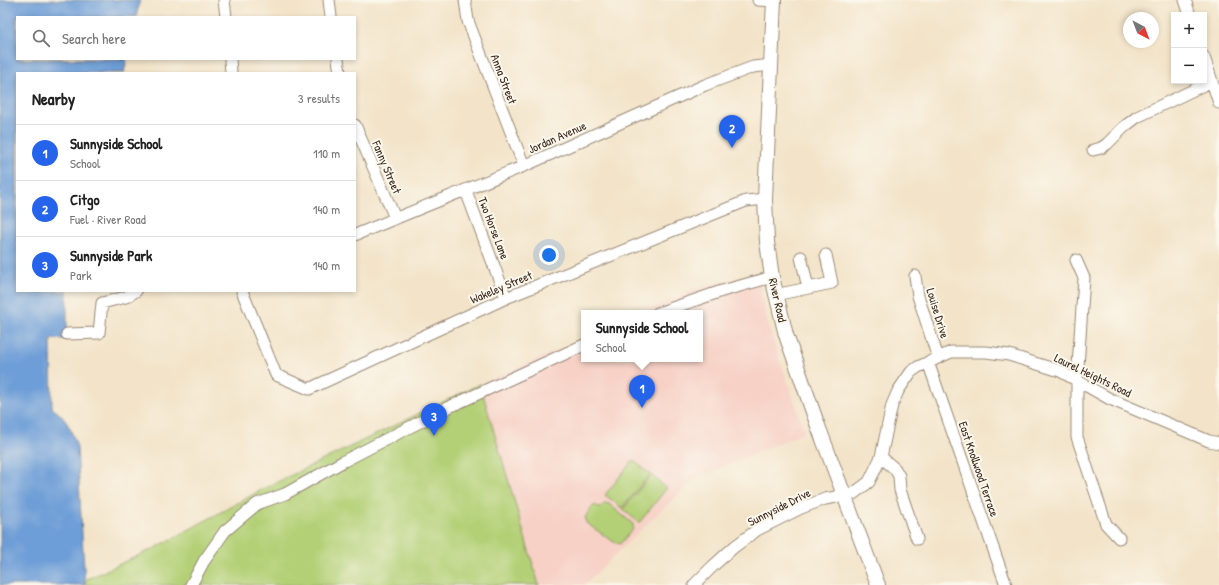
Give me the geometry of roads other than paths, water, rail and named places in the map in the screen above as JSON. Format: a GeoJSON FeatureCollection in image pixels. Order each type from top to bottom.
{"type":"FeatureCollection","features":[{"type":"Feature","properties":{"kind":"main road","name":"River Road"},"geometry":{"type":"LineString","coordinates":[[774,0],[765,199],[767,242],[775,295],[786,335],[818,426],[878,585]]}},
{"type":"Feature","properties":{"kind":"street"},"geometry":{"type":"LineString","coordinates":[[224,0],[226,16]]}},
{"type":"Feature","properties":{"kind":"street"},"geometry":{"type":"LineString","coordinates":[[329,0],[331,16]]}},
{"type":"Feature","properties":{"kind":"street","name":"Anna Street"},"geometry":{"type":"LineString","coordinates":[[465,0],[468,21],[524,166]]}},
{"type":"Feature","properties":{"kind":"street"},"geometry":{"type":"LineString","coordinates":[[758,0],[774,0]]}},
{"type":"Feature","properties":{"kind":"street"},"geometry":{"type":"LineString","coordinates":[[1185,0],[1189,12]]}},
{"type":"Feature","properties":{"kind":"street"},"geometry":{"type":"LineString","coordinates":[[230,60],[231,72]]}},
{"type":"Feature","properties":{"kind":"street"},"geometry":{"type":"LineString","coordinates":[[338,60],[340,72]]}},
{"type":"Feature","properties":{"kind":"street","name":"Jordan Avenue"},"geometry":{"type":"LineString","coordinates":[[356,236],[394,218],[466,191],[524,166],[705,85],[753,67],[771,65]]}},
{"type":"Feature","properties":{"kind":"street"},"geometry":{"type":"LineString","coordinates":[[1207,66],[1219,103]]}},
{"type":"Feature","properties":{"kind":"street"},"geometry":{"type":"LineString","coordinates":[[1093,150],[1108,144],[1124,127],[1137,117],[1212,80]]}},
{"type":"Feature","properties":{"kind":"street","name":"Fanny Street"},"geometry":{"type":"LineString","coordinates":[[356,127],[394,218]]}},
{"type":"Feature","properties":{"kind":"street","name":"Two Horse Lane"},"geometry":{"type":"LineString","coordinates":[[466,191],[506,298]]}},
{"type":"Feature","properties":{"kind":"street","name":"Wakeley Street"},"geometry":{"type":"LineString","coordinates":[[242,292],[276,376],[309,389],[506,298],[746,201],[765,199]]}},
{"type":"Feature","properties":{"kind":"street"},"geometry":{"type":"LineString","coordinates":[[775,295],[832,283],[826,256]]}},
{"type":"Feature","properties":{"kind":"street"},"geometry":{"type":"LineString","coordinates":[[801,257],[808,288]]}},
{"type":"Feature","properties":{"kind":"street"},"geometry":{"type":"LineString","coordinates":[[1076,260],[1084,278],[1077,381],[1077,437],[1106,524],[1119,538]]}},
{"type":"Feature","properties":{"kind":"street","name":"Louise Drive"},"geometry":{"type":"LineString","coordinates":[[915,276],[918,296],[933,360]]}},
{"type":"Feature","properties":{"kind":"street"},"geometry":{"type":"LineString","coordinates":[[667,310],[722,291],[772,277]]}},
{"type":"Feature","properties":{"kind":"street"},"geometry":{"type":"LineString","coordinates":[[67,334],[100,333],[102,303],[126,297],[134,292]]}},
{"type":"Feature","properties":{"kind":"street"},"geometry":{"type":"LineString","coordinates":[[191,585],[204,560],[225,531],[257,504],[285,494],[344,461],[447,408],[581,346]]}},
{"type":"Feature","properties":{"kind":"street","name":"Laurel Heights Road"},"geometry":{"type":"LineString","coordinates":[[845,496],[853,494],[869,482],[881,457],[892,405],[898,391],[910,372],[951,352],[986,352],[1009,355],[1060,371],[1110,399],[1209,441],[1219,443]]}},
{"type":"Feature","properties":{"kind":"street","name":"East Knollwood Terrace"},"geometry":{"type":"LineString","coordinates":[[933,360],[1006,585]]}},
{"type":"Feature","properties":{"kind":"street"},"geometry":{"type":"LineString","coordinates":[[881,457],[895,468],[899,476],[900,490],[917,538]]}},
{"type":"Feature","properties":{"kind":"street","name":"Sunnyside Drive"},"geometry":{"type":"LineString","coordinates":[[694,585],[712,566],[757,530],[801,508],[825,499],[845,496]]}},
{"type":"Feature","properties":{"kind":"water"},"geometry":{"type":"Polygon","coordinates":[[[0,0],[140,0],[136,16],[16,16],[16,60],[127,60],[124,72],[16,72],[16,292],[67,292],[67,339],[51,339],[52,408],[62,416],[71,430],[77,447],[85,585],[0,585],[0,0]]]}},
{"type":"Feature","properties":{"kind":"place","name":"Citgo"},"geometry":{"type":"Point","coordinates":[732,148]}},
{"type":"Feature","properties":{"kind":"place","name":"Sunnyside School"},"geometry":{"type":"Point","coordinates":[642,408]}},
{"type":"Feature","properties":{"kind":"place","name":"Sunnyside Park"},"geometry":{"type":"Point","coordinates":[434,436]}}]}
